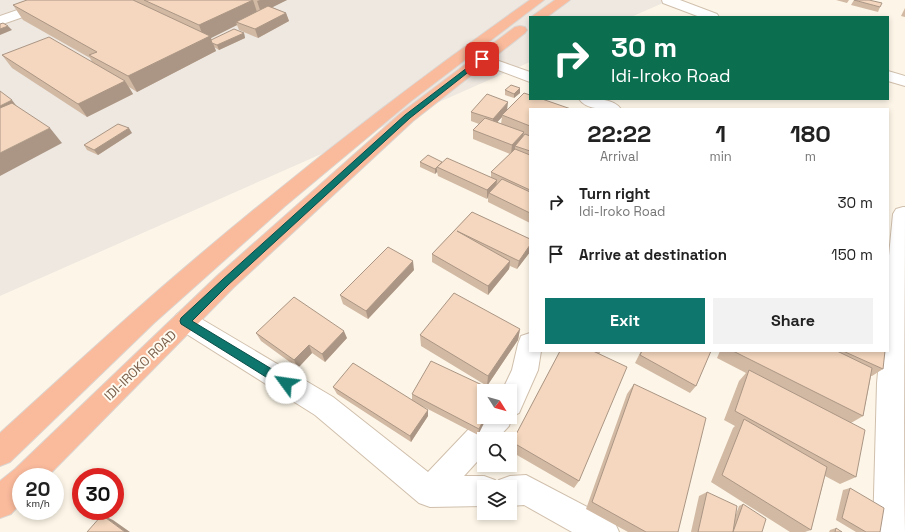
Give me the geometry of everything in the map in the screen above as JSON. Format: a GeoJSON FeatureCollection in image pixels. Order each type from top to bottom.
{"type":"FeatureCollection","features":[{"type":"Feature","properties":{"kind":"highway"},"geometry":{"type":"LineString","coordinates":[[0,452],[194,272],[350,141],[466,50],[538,0]]}},
{"type":"Feature","properties":{"kind":"highway"},"geometry":{"type":"LineString","coordinates":[[540,16],[564,0]]}},
{"type":"Feature","properties":{"kind":"highway","name":"IDI-IROKO ROAD"},"geometry":{"type":"LineString","coordinates":[[35,468],[225,282],[407,116],[529,23]]}},
{"type":"Feature","properties":{"kind":"highway"},"geometry":{"type":"LineString","coordinates":[[0,502],[12,490]]}},
{"type":"Feature","properties":{"kind":"street"},"geometry":{"type":"LineString","coordinates":[[0,21],[58,0]]}},
{"type":"Feature","properties":{"kind":"street"},"geometry":{"type":"LineString","coordinates":[[668,0],[709,16]]}},
{"type":"Feature","properties":{"kind":"street"},"geometry":{"type":"LineString","coordinates":[[482,59],[529,77]]}},
{"type":"Feature","properties":{"kind":"street"},"geometry":{"type":"LineString","coordinates":[[889,76],[905,81]]}},
{"type":"Feature","properties":{"kind":"street"},"geometry":{"type":"LineString","coordinates":[[590,100],[611,108]]}},
{"type":"Feature","properties":{"kind":"street"},"geometry":{"type":"LineString","coordinates":[[889,532],[890,383],[899,212]]}},
{"type":"Feature","properties":{"kind":"street"},"geometry":{"type":"LineString","coordinates":[[185,321],[324,406],[430,492],[477,491]]}},
{"type":"Feature","properties":{"kind":"street"},"geometry":{"type":"LineString","coordinates":[[517,388],[525,370],[529,349]]}},
{"type":"Feature","properties":{"kind":"street"},"geometry":{"type":"LineString","coordinates":[[430,492],[493,424]]}},
{"type":"Feature","properties":{"kind":"street"},"geometry":{"type":"LineString","coordinates":[[517,491],[526,490],[604,532]]}},
{"type":"Feature","properties":{"kind":"shaded area"},"geometry":{"type":"Polygon","coordinates":[[[0,0],[670,0],[633,16],[529,16],[529,62],[0,296],[0,0]]]}},
{"type":"Feature","properties":{"kind":"building"},"geometry":{"type":"Polygon","coordinates":[[[27,0],[133,0],[210,36],[128,76],[89,55],[97,52],[13,5],[27,0]]]}},
{"type":"Feature","properties":{"kind":"building"},"geometry":{"type":"Polygon","coordinates":[[[144,0],[253,0],[199,25],[144,0]]]}},
{"type":"Feature","properties":{"kind":"building"},"geometry":{"type":"Polygon","coordinates":[[[854,0],[869,0],[882,3],[880,7],[854,0]]]}},
{"type":"Feature","properties":{"kind":"building"},"geometry":{"type":"Polygon","coordinates":[[[268,6],[286,13],[255,29],[236,22],[268,6]]]}},
{"type":"Feature","properties":{"kind":"building"},"geometry":{"type":"Polygon","coordinates":[[[3,23],[8,26],[0,29],[0,24],[3,23]]]}},
{"type":"Feature","properties":{"kind":"building"},"geometry":{"type":"Polygon","coordinates":[[[234,29],[244,33],[217,45],[212,43],[211,40],[234,29]]]}},
{"type":"Feature","properties":{"kind":"building"},"geometry":{"type":"Polygon","coordinates":[[[49,37],[125,81],[78,104],[2,55],[49,37]]]}},
{"type":"Feature","properties":{"kind":"building"},"geometry":{"type":"Polygon","coordinates":[[[511,85],[520,88],[514,94],[505,90],[511,85]]]}},
{"type":"Feature","properties":{"kind":"building"},"geometry":{"type":"Polygon","coordinates":[[[0,91],[12,100],[0,106],[0,91]]]}},
{"type":"Feature","properties":{"kind":"building"},"geometry":{"type":"Polygon","coordinates":[[[524,93],[529,95],[529,100],[545,100],[568,108],[529,108],[529,126],[502,115],[524,93]]]}},
{"type":"Feature","properties":{"kind":"building"},"geometry":{"type":"Polygon","coordinates":[[[487,94],[508,102],[493,119],[471,112],[487,94]]]}},
{"type":"Feature","properties":{"kind":"building"},"geometry":{"type":"Polygon","coordinates":[[[12,103],[50,128],[0,153],[0,108],[12,103]]]}},
{"type":"Feature","properties":{"kind":"building"},"geometry":{"type":"Polygon","coordinates":[[[485,118],[524,132],[512,145],[473,130],[485,118]]]}},
{"type":"Feature","properties":{"kind":"building"},"geometry":{"type":"Polygon","coordinates":[[[118,124],[129,128],[94,150],[84,145],[118,124]]]}},
{"type":"Feature","properties":{"kind":"building"},"geometry":{"type":"Polygon","coordinates":[[[525,134],[529,136],[529,151],[515,146],[525,134]]]}},
{"type":"Feature","properties":{"kind":"building"},"geometry":{"type":"Polygon","coordinates":[[[515,149],[529,155],[529,190],[491,172],[515,149]]]}},
{"type":"Feature","properties":{"kind":"building"},"geometry":{"type":"Polygon","coordinates":[[[428,155],[442,162],[435,169],[420,162],[428,155]]]}},
{"type":"Feature","properties":{"kind":"building"},"geometry":{"type":"Polygon","coordinates":[[[447,158],[497,180],[487,190],[437,167],[447,158]]]}},
{"type":"Feature","properties":{"kind":"building"},"geometry":{"type":"Polygon","coordinates":[[[502,179],[529,192],[529,213],[489,193],[502,179]]]}},
{"type":"Feature","properties":{"kind":"building"},"geometry":{"type":"Polygon","coordinates":[[[472,212],[529,239],[529,246],[519,261],[457,231],[510,261],[488,286],[432,254],[472,212]]]}},
{"type":"Feature","properties":{"kind":"building"},"geometry":{"type":"Polygon","coordinates":[[[388,247],[413,261],[366,311],[340,295],[388,247]]]}},
{"type":"Feature","properties":{"kind":"building"},"geometry":{"type":"Polygon","coordinates":[[[454,293],[520,329],[488,376],[420,335],[454,293]]]}},
{"type":"Feature","properties":{"kind":"building"},"geometry":{"type":"Polygon","coordinates":[[[294,297],[344,331],[322,354],[309,345],[294,360],[256,333],[294,297]]]}},
{"type":"Feature","properties":{"kind":"building"},"geometry":{"type":"Polygon","coordinates":[[[559,352],[595,352],[627,367],[579,481],[517,445],[517,433],[559,352]]]}},
{"type":"Feature","properties":{"kind":"building"},"geometry":{"type":"Polygon","coordinates":[[[642,352],[711,352],[696,386],[640,355],[642,352]]]}},
{"type":"Feature","properties":{"kind":"building"},"geometry":{"type":"Polygon","coordinates":[[[735,352],[839,352],[872,368],[863,416],[735,352]]]}},
{"type":"Feature","properties":{"kind":"building"},"geometry":{"type":"Polygon","coordinates":[[[845,352],[885,352],[883,369],[845,352]]]}},
{"type":"Feature","properties":{"kind":"building"},"geometry":{"type":"Polygon","coordinates":[[[431,361],[480,384],[477,384],[477,424],[482,424],[479,429],[412,394],[431,361]]]}},
{"type":"Feature","properties":{"kind":"building"},"geometry":{"type":"Polygon","coordinates":[[[353,363],[428,410],[410,436],[333,387],[353,363]]]}},
{"type":"Feature","properties":{"kind":"building"},"geometry":{"type":"Polygon","coordinates":[[[749,370],[865,430],[856,477],[735,411],[749,370]]]}},
{"type":"Feature","properties":{"kind":"building"},"geometry":{"type":"Polygon","coordinates":[[[634,384],[706,418],[678,532],[646,532],[592,502],[634,384]]]}},
{"type":"Feature","properties":{"kind":"building"},"geometry":{"type":"Polygon","coordinates":[[[744,419],[827,467],[811,530],[722,475],[744,419]]]}},
{"type":"Feature","properties":{"kind":"building"},"geometry":{"type":"Polygon","coordinates":[[[850,488],[884,508],[880,532],[866,532],[842,518],[850,488]]]}},
{"type":"Feature","properties":{"kind":"building"},"geometry":{"type":"Polygon","coordinates":[[[707,492],[737,506],[733,532],[698,532],[707,492]]]}},
{"type":"Feature","properties":{"kind":"building"},"geometry":{"type":"Polygon","coordinates":[[[743,504],[766,519],[762,532],[733,532],[743,504]]]}},
{"type":"Feature","properties":{"kind":"building"},"geometry":{"type":"Polygon","coordinates":[[[98,520],[109,520],[125,532],[87,532],[98,520]]]}},
{"type":"Feature","properties":{"kind":"building"},"geometry":{"type":"Polygon","coordinates":[[[836,528],[842,532],[835,532],[836,528]]]}},
{"type":"Feature","properties":{"kind":"route"},"geometry":{"type":"LineString","coordinates":[[286,383],[185,321],[225,282],[407,116],[482,59]]}}]}
